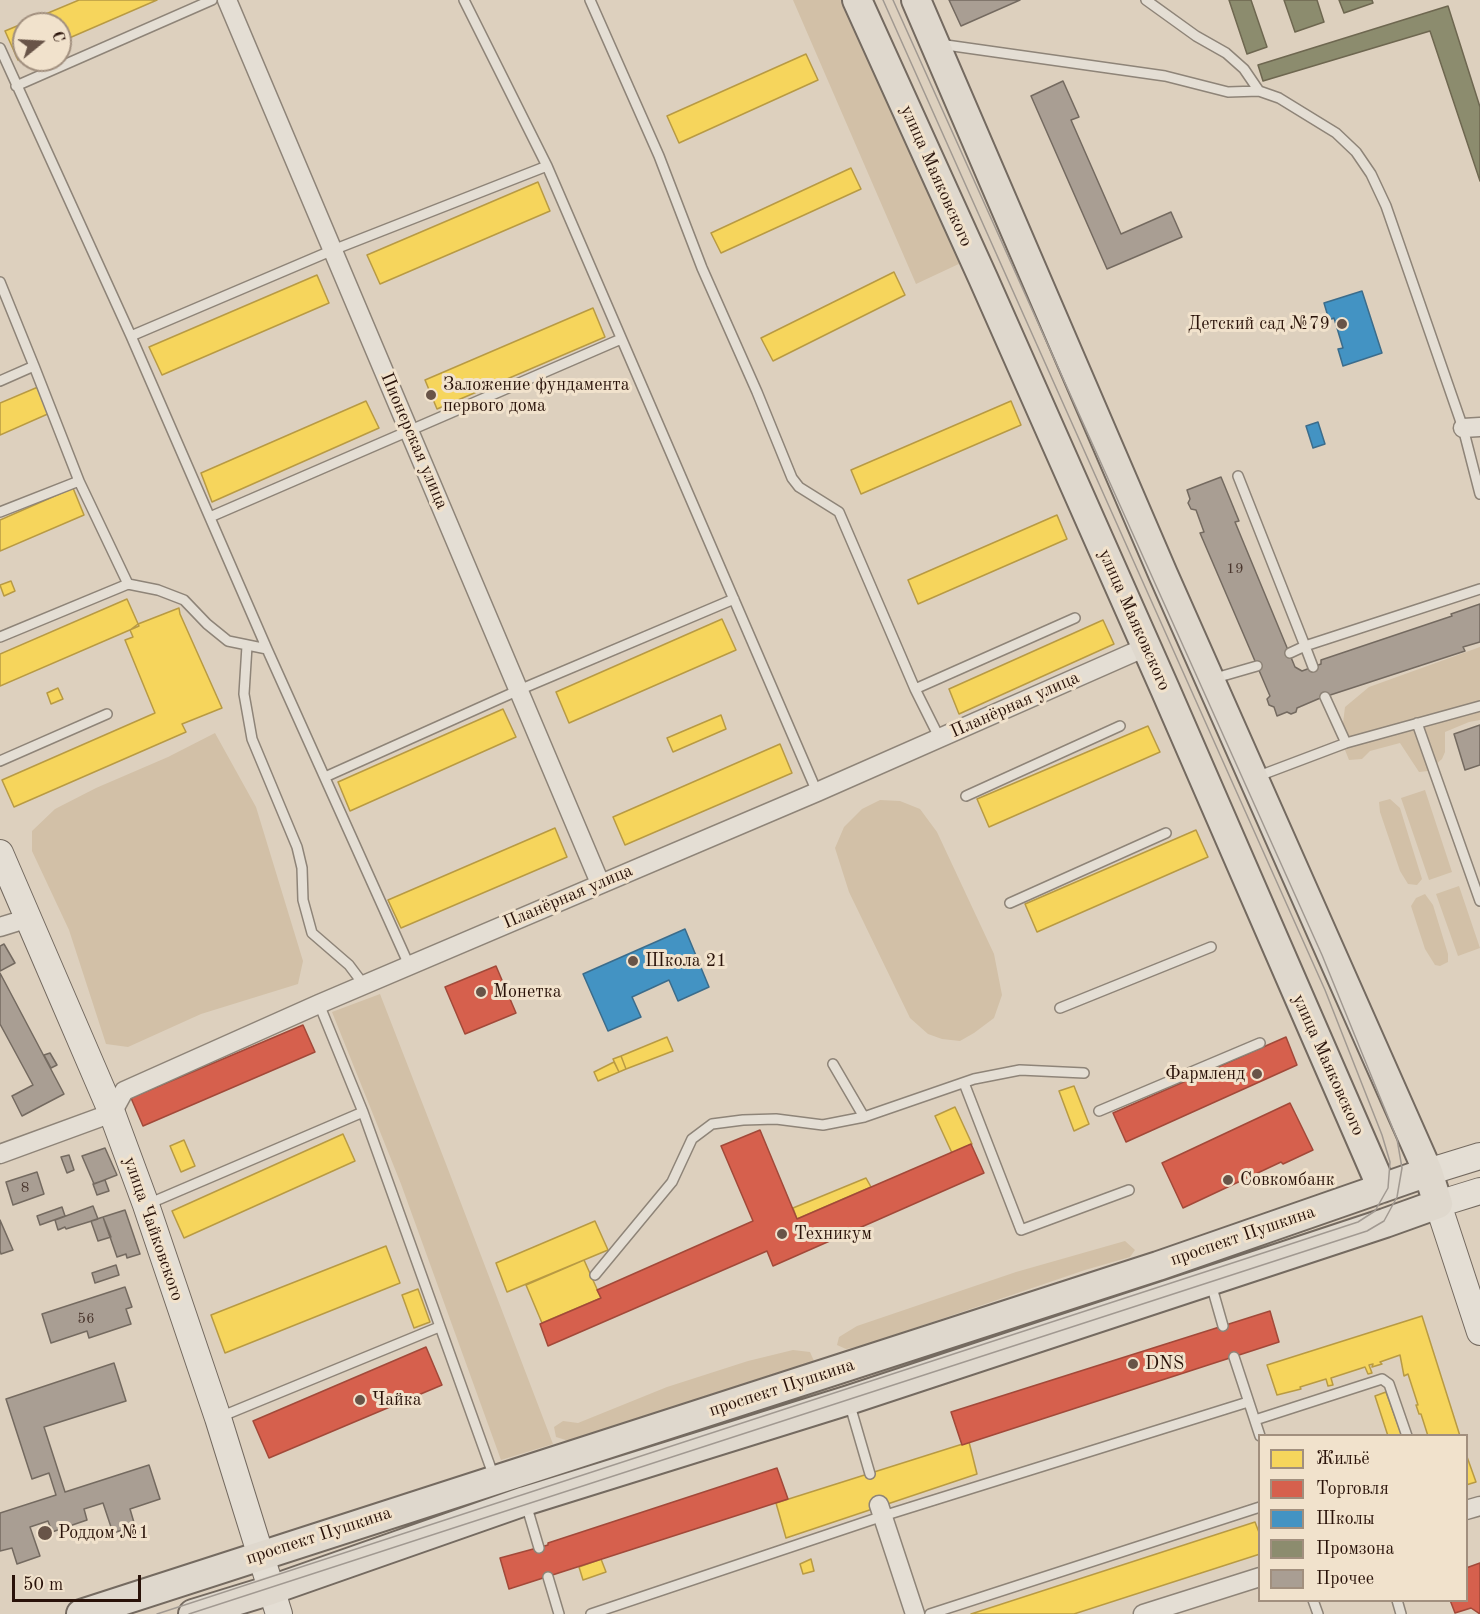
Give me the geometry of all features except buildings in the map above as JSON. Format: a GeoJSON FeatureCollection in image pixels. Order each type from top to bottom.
{"type":"FeatureCollection","features":[{"type":"Feature","properties":{"kind":"main road","name":"улица Маяковского"},"geometry":{"type":"LineString","coordinates":[[856,0],[1146,647],[1382,1188]]}},
{"type":"Feature","properties":{"kind":"main road"},"geometry":{"type":"LineString","coordinates":[[916,0],[1210,680],[1428,1172],[1480,1332]]}},
{"type":"Feature","properties":{"kind":"main road","name":"улица Чайковского"},"geometry":{"type":"LineString","coordinates":[[0,853],[112,1113],[146,1205],[218,1418],[275,1602]]}},
{"type":"Feature","properties":{"kind":"main road","name":"проспект Пушкина"},"geometry":{"type":"LineString","coordinates":[[81,1614],[1158,1266],[1480,1156]]}},
{"type":"Feature","properties":{"kind":"main road"},"geometry":{"type":"LineString","coordinates":[[1382,1188],[1438,1204]]}},
{"type":"Feature","properties":{"kind":"main road","name":"проспект Пушкина"},"geometry":{"type":"LineString","coordinates":[[193,1614],[275,1602],[525,1501],[849,1400],[1480,1191]]}},
{"type":"Feature","properties":{"kind":"street","name":"Пионерская улица"},"geometry":{"type":"LineString","coordinates":[[227,0],[600,883]]}},
{"type":"Feature","properties":{"kind":"street","name":"Планёрная улица"},"geometry":{"type":"LineString","coordinates":[[112,1113],[124,1091],[409,964],[817,792],[1146,647]]}},
{"type":"Feature","properties":{"kind":"street"},"geometry":{"type":"LineString","coordinates":[[0,927],[29,918]]}},
{"type":"Feature","properties":{"kind":"street"},"geometry":{"type":"LineString","coordinates":[[0,1154],[112,1113]]}},
{"type":"Feature","properties":{"kind":"street"},"geometry":{"type":"LineString","coordinates":[[881,1511],[915,1614]]}},
{"type":"Feature","properties":{"kind":"street"},"geometry":{"type":"LineString","coordinates":[[1143,1614],[1258,1578]]}},
{"type":"Feature","properties":{"kind":"lane"},"geometry":{"type":"LineString","coordinates":[[16,86],[212,0]]}},
{"type":"Feature","properties":{"kind":"lane"},"geometry":{"type":"LineString","coordinates":[[464,0],[547,166],[817,792]]}},
{"type":"Feature","properties":{"kind":"lane"},"geometry":{"type":"LineString","coordinates":[[590,0],[659,156],[702,268],[792,478],[800,487],[839,512],[915,689],[940,739]]}},
{"type":"Feature","properties":{"kind":"lane"},"geometry":{"type":"LineString","coordinates":[[1146,0],[1196,36],[1226,53],[1244,69],[1259,91]]}},
{"type":"Feature","properties":{"kind":"lane"},"geometry":{"type":"LineString","coordinates":[[935,43],[1165,75],[1228,92],[1259,91],[1279,98],[1336,133],[1356,152],[1371,174],[1386,206],[1471,428],[1480,494]]}},
{"type":"Feature","properties":{"kind":"lane"},"geometry":{"type":"LineString","coordinates":[[0,48],[131,336],[267,649],[409,964]]}},
{"type":"Feature","properties":{"kind":"lane"},"geometry":{"type":"LineString","coordinates":[[131,336],[333,250],[547,166]]}},
{"type":"Feature","properties":{"kind":"lane"},"geometry":{"type":"LineString","coordinates":[[0,282],[79,481],[128,584]]}},
{"type":"Feature","properties":{"kind":"lane"},"geometry":{"type":"LineString","coordinates":[[210,517],[408,429],[621,339]]}},
{"type":"Feature","properties":{"kind":"lane"},"geometry":{"type":"LineString","coordinates":[[0,381],[34,366]]}},
{"type":"Feature","properties":{"kind":"lane"},"geometry":{"type":"LineString","coordinates":[[1238,476],[1313,667]]}},
{"type":"Feature","properties":{"kind":"lane"},"geometry":{"type":"LineString","coordinates":[[0,512],[79,481]]}},
{"type":"Feature","properties":{"kind":"lane"},"geometry":{"type":"LineString","coordinates":[[0,637],[128,584],[158,590],[184,600],[228,641],[267,649]]}},
{"type":"Feature","properties":{"kind":"lane"},"geometry":{"type":"LineString","coordinates":[[1290,653],[1305,646],[1480,589]]}},
{"type":"Feature","properties":{"kind":"lane"},"geometry":{"type":"LineString","coordinates":[[325,777],[519,690],[734,599]]}},
{"type":"Feature","properties":{"kind":"lane"},"geometry":{"type":"LineString","coordinates":[[915,689],[1074,618]]}},
{"type":"Feature","properties":{"kind":"lane"},"geometry":{"type":"LineString","coordinates":[[247,646],[244,694],[252,740],[297,846],[302,868],[303,900],[312,933],[349,965],[364,985]]}},
{"type":"Feature","properties":{"kind":"lane"},"geometry":{"type":"LineString","coordinates":[[1210,680],[1257,666]]}},
{"type":"Feature","properties":{"kind":"lane"},"geometry":{"type":"LineString","coordinates":[[1325,697],[1346,743]]}},
{"type":"Feature","properties":{"kind":"lane"},"geometry":{"type":"LineString","coordinates":[[1254,778],[1346,743],[1480,706]]}},
{"type":"Feature","properties":{"kind":"lane"},"geometry":{"type":"LineString","coordinates":[[0,761],[107,714]]}},
{"type":"Feature","properties":{"kind":"lane"},"geometry":{"type":"LineString","coordinates":[[1417,723],[1480,901]]}},
{"type":"Feature","properties":{"kind":"lane"},"geometry":{"type":"LineString","coordinates":[[966,796],[1120,726]]}},
{"type":"Feature","properties":{"kind":"lane"},"geometry":{"type":"LineString","coordinates":[[1010,903],[1166,833]]}},
{"type":"Feature","properties":{"kind":"lane"},"geometry":{"type":"LineString","coordinates":[[1060,1008],[1212,947]]}},
{"type":"Feature","properties":{"kind":"lane"},"geometry":{"type":"LineString","coordinates":[[319,1004],[363,1112],[495,1480]]}},
{"type":"Feature","properties":{"kind":"lane"},"geometry":{"type":"LineString","coordinates":[[1099,1112],[1260,1043]]}},
{"type":"Feature","properties":{"kind":"lane"},"geometry":{"type":"LineString","coordinates":[[833,1064],[864,1117]]}},
{"type":"Feature","properties":{"kind":"lane"},"geometry":{"type":"LineString","coordinates":[[595,1275],[672,1182],[692,1139],[712,1124],[776,1119],[823,1125],[864,1117],[964,1083],[1020,1070],[1084,1073]]}},
{"type":"Feature","properties":{"kind":"lane"},"geometry":{"type":"LineString","coordinates":[[964,1083],[1021,1230],[1130,1190]]}},
{"type":"Feature","properties":{"kind":"lane"},"geometry":{"type":"LineString","coordinates":[[146,1205],[363,1112]]}},
{"type":"Feature","properties":{"kind":"lane"},"geometry":{"type":"LineString","coordinates":[[1210,1281],[1223,1326]]}},
{"type":"Feature","properties":{"kind":"lane"},"geometry":{"type":"LineString","coordinates":[[218,1418],[439,1327]]}},
{"type":"Feature","properties":{"kind":"lane"},"geometry":{"type":"LineString","coordinates":[[1234,1357],[1259,1434]]}},
{"type":"Feature","properties":{"kind":"lane"},"geometry":{"type":"LineString","coordinates":[[1254,1420],[1382,1379],[1389,1384],[1406,1434]]}},
{"type":"Feature","properties":{"kind":"lane"},"geometry":{"type":"LineString","coordinates":[[849,1400],[870,1474]]}},
{"type":"Feature","properties":{"kind":"lane"},"geometry":{"type":"LineString","coordinates":[[591,1614],[881,1511],[1248,1402]]}},
{"type":"Feature","properties":{"kind":"lane"},"geometry":{"type":"LineString","coordinates":[[525,1501],[539,1548]]}},
{"type":"Feature","properties":{"kind":"lane"},"geometry":{"type":"LineString","coordinates":[[930,1614],[1258,1508]]}},
{"type":"Feature","properties":{"kind":"lane"},"geometry":{"type":"LineString","coordinates":[[548,1577],[559,1614]]}},
{"type":"Feature","properties":{"kind":"shaded area"},"geometry":{"type":"Polygon","coordinates":[[[793,0],[851,0],[963,262],[916,284],[793,0]]]}},
{"type":"Feature","properties":{"kind":"shaded area"},"geometry":{"type":"Polygon","coordinates":[[[1480,647],[1480,720],[1445,732],[1445,752],[1442,759],[1428,771],[1419,772],[1400,743],[1370,751],[1362,759],[1349,760],[1341,740],[1345,707],[1369,687],[1480,647]]]}},
{"type":"Feature","properties":{"kind":"shaded area"},"geometry":{"type":"Polygon","coordinates":[[[215,733],[256,807],[303,961],[298,984],[201,1014],[128,1047],[106,1044],[69,930],[32,851],[32,831],[55,809],[215,733]]]}},
{"type":"Feature","properties":{"kind":"shaded area"},"geometry":{"type":"Polygon","coordinates":[[[1425,790],[1452,872],[1429,880],[1401,798],[1425,790]]]}},
{"type":"Feature","properties":{"kind":"shaded area"},"geometry":{"type":"Polygon","coordinates":[[[1390,799],[1400,808],[1422,879],[1417,885],[1408,884],[1400,871],[1380,812],[1379,802],[1390,799]]]}},
{"type":"Feature","properties":{"kind":"shaded area"},"geometry":{"type":"Polygon","coordinates":[[[880,800],[900,801],[920,809],[937,832],[994,954],[1002,995],[994,1018],[960,1041],[942,1039],[928,1034],[910,1018],[849,892],[835,848],[844,827],[862,809],[880,800]]]}},
{"type":"Feature","properties":{"kind":"shaded area"},"geometry":{"type":"Polygon","coordinates":[[[1459,886],[1480,948],[1458,956],[1436,894],[1459,886]]]}},
{"type":"Feature","properties":{"kind":"shaded area"},"geometry":{"type":"Polygon","coordinates":[[[1425,894],[1433,905],[1448,954],[1448,962],[1440,966],[1435,965],[1425,949],[1411,906],[1416,898],[1425,894]]]}},
{"type":"Feature","properties":{"kind":"shaded area"},"geometry":{"type":"Polygon","coordinates":[[[380,994],[553,1444],[501,1460],[401,1184],[332,1012],[380,994]]]}},
{"type":"Feature","properties":{"kind":"shaded area"},"geometry":{"type":"Polygon","coordinates":[[[1125,1241],[1135,1250],[1130,1257],[1085,1270],[862,1346],[846,1349],[837,1345],[839,1337],[857,1326],[1016,1272],[1125,1241]]]}},
{"type":"Feature","properties":{"kind":"shaded area"},"geometry":{"type":"Polygon","coordinates":[[[793,1350],[810,1352],[814,1361],[809,1366],[605,1433],[569,1441],[556,1437],[554,1427],[563,1421],[578,1423],[667,1387],[748,1361],[793,1350]]]}},
{"type":"Feature","properties":{"kind":"tram line"},"geometry":{"type":"LineString","coordinates":[[157,1614],[1358,1222],[1375,1211],[1388,1188],[1390,1162],[1382,1135],[1325,990],[883,0]]}},
{"type":"Feature","properties":{"kind":"tram line"},"geometry":{"type":"LineString","coordinates":[[189,1614],[1367,1231],[1384,1221],[1397,1197],[1402,1168],[1397,1139],[1322,955],[893,0]]}},
{"type":"Feature","properties":{"kind":"place","name":"Детский сад №79"},"geometry":{"type":"Point","coordinates":[1342,324]}},
{"type":"Feature","properties":{"kind":"place","name":"Заложение фундамента первого дома"},"geometry":{"type":"Point","coordinates":[431,395]}},
{"type":"Feature","properties":{"kind":"place","name":"Школа 21"},"geometry":{"type":"Point","coordinates":[633,961]}},
{"type":"Feature","properties":{"kind":"place","name":"Монетка"},"geometry":{"type":"Point","coordinates":[481,992]}},
{"type":"Feature","properties":{"kind":"place","name":"Фармленд"},"geometry":{"type":"Point","coordinates":[1257,1074]}},
{"type":"Feature","properties":{"kind":"place","name":"Совкомбанк"},"geometry":{"type":"Point","coordinates":[1228,1180]}},
{"type":"Feature","properties":{"kind":"place","name":"Техникум"},"geometry":{"type":"Point","coordinates":[782,1234]}},
{"type":"Feature","properties":{"kind":"place","name":"DNS"},"geometry":{"type":"Point","coordinates":[1133,1364]}},
{"type":"Feature","properties":{"kind":"place","name":"Чайка"},"geometry":{"type":"Point","coordinates":[360,1400]}},
{"type":"Feature","properties":{"kind":"place","name":"Роддом №1"},"geometry":{"type":"Point","coordinates":[45,1533]}}]}
